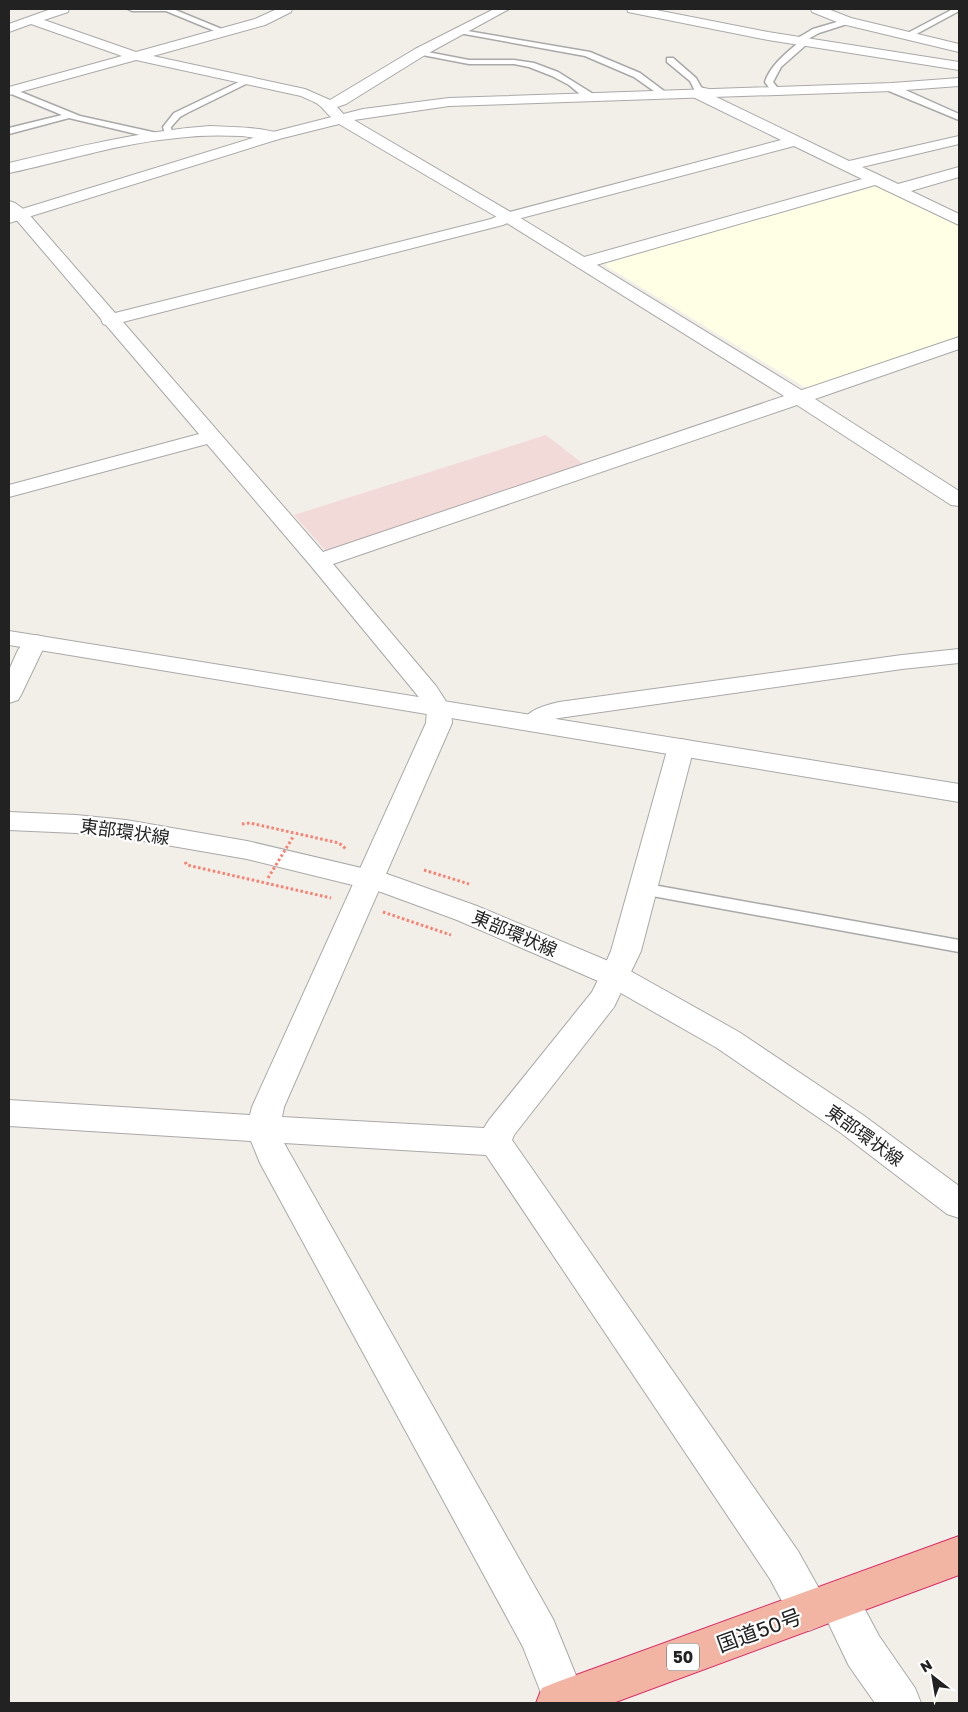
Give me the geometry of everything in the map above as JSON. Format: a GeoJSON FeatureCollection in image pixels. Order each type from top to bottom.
{"type":"FeatureCollection","features":[{"type":"Feature","properties":{"kind":"highway","name":"国道50号"},"geometry":{"type":"LineString","coordinates":[[561,1702],[959,1555]]}},
{"type":"Feature","properties":{"kind":"street"},"geometry":{"type":"LineString","coordinates":[[17,23],[63,9]]}},
{"type":"Feature","properties":{"kind":"street"},"geometry":{"type":"LineString","coordinates":[[10,91],[269,19],[286,9]]}},
{"type":"Feature","properties":{"kind":"street"},"geometry":{"type":"LineString","coordinates":[[328,105],[340,101],[420,52],[503,9]]}},
{"type":"Feature","properties":{"kind":"street"},"geometry":{"type":"LineString","coordinates":[[633,9],[801,41],[959,66]]}},
{"type":"Feature","properties":{"kind":"street"},"geometry":{"type":"LineString","coordinates":[[817,9],[847,21],[959,48]]}},
{"type":"Feature","properties":{"kind":"street"},"geometry":{"type":"LineString","coordinates":[[17,23],[135,56],[305,93],[328,105],[340,118],[508,217],[799,397],[959,500]]}},
{"type":"Feature","properties":{"kind":"street"},"geometry":{"type":"LineString","coordinates":[[9,75],[36,84]]}},
{"type":"Feature","properties":{"kind":"street"},"geometry":{"type":"LineString","coordinates":[[561,1702],[538,1634],[272,1154],[265,1140],[263,1128],[268,1107],[367,880],[439,723],[439,709],[427,691],[318,561],[109,320],[12,213],[340,118],[449,102],[892,87],[959,82]]}},
{"type":"Feature","properties":{"kind":"street"},"geometry":{"type":"LineString","coordinates":[[704,92],[698,94],[959,220]]}},
{"type":"Feature","properties":{"kind":"street"},"geometry":{"type":"LineString","coordinates":[[9,168],[163,135],[225,131],[274,136]]}},
{"type":"Feature","properties":{"kind":"street"},"geometry":{"type":"LineString","coordinates":[[846,166],[959,140]]}},
{"type":"Feature","properties":{"kind":"street"},"geometry":{"type":"LineString","coordinates":[[109,320],[498,222],[508,217],[795,141]]}},
{"type":"Feature","properties":{"kind":"street"},"geometry":{"type":"LineString","coordinates":[[896,190],[959,172]]}},
{"type":"Feature","properties":{"kind":"street"},"geometry":{"type":"LineString","coordinates":[[583,263],[876,180]]}},
{"type":"Feature","properties":{"kind":"street"},"geometry":{"type":"LineString","coordinates":[[318,561],[959,343]]}},
{"type":"Feature","properties":{"kind":"street"},"geometry":{"type":"LineString","coordinates":[[9,491],[210,437]]}},
{"type":"Feature","properties":{"kind":"street"},"geometry":{"type":"LineString","coordinates":[[9,638],[959,793]]}},
{"type":"Feature","properties":{"kind":"street"},"geometry":{"type":"LineString","coordinates":[[9,695],[30,650],[36,642]]}},
{"type":"Feature","properties":{"kind":"street"},"geometry":{"type":"LineString","coordinates":[[533,723],[546,713],[568,709],[902,662],[959,656]]}},
{"type":"Feature","properties":{"kind":"street"},"geometry":{"type":"LineString","coordinates":[[495,1142],[500,1129],[603,999],[616,976],[626,951],[681,747]]}},
{"type":"Feature","properties":{"kind":"street","name":"東部環状線"},"geometry":{"type":"LineString","coordinates":[[9,822],[76,824],[126,829],[247,850],[387,884],[467,913],[616,976],[721,1036],[773,1069],[852,1124],[959,1204]]}},
{"type":"Feature","properties":{"kind":"street"},"geometry":{"type":"LineString","coordinates":[[9,1114],[495,1142]]}},
{"type":"Feature","properties":{"kind":"street"},"geometry":{"type":"LineString","coordinates":[[495,1142],[784,1565],[864,1651],[900,1703]]}},
{"type":"Feature","properties":{"kind":"lane"},"geometry":{"type":"LineString","coordinates":[[132,9],[167,9],[225,32]]}},
{"type":"Feature","properties":{"kind":"lane"},"geometry":{"type":"LineString","coordinates":[[906,36],[958,9]]}},
{"type":"Feature","properties":{"kind":"lane"},"geometry":{"type":"LineString","coordinates":[[132,18],[141,10]]}},
{"type":"Feature","properties":{"kind":"lane"},"geometry":{"type":"LineString","coordinates":[[776,91],[769,82],[770,78],[801,41],[816,31],[847,21]]}},
{"type":"Feature","properties":{"kind":"lane"},"geometry":{"type":"LineString","coordinates":[[459,31],[587,54],[637,75],[664,94]]}},
{"type":"Feature","properties":{"kind":"lane"},"geometry":{"type":"LineString","coordinates":[[420,52],[469,62],[514,62],[531,65],[555,74],[572,83],[584,93],[594,97]]}},
{"type":"Feature","properties":{"kind":"lane"},"geometry":{"type":"LineString","coordinates":[[670,60],[693,80],[698,89],[704,92]]}},
{"type":"Feature","properties":{"kind":"lane"},"geometry":{"type":"LineString","coordinates":[[10,91],[71,115],[102,124],[163,135],[177,115],[248,81]]}},
{"type":"Feature","properties":{"kind":"lane"},"geometry":{"type":"LineString","coordinates":[[892,87],[892,89],[959,117]]}},
{"type":"Feature","properties":{"kind":"lane"},"geometry":{"type":"LineString","coordinates":[[9,131],[71,115]]}},
{"type":"Feature","properties":{"kind":"lane"},"geometry":{"type":"LineString","coordinates":[[642,888],[959,946]]}},
{"type":"Feature","properties":{"kind":"path"},"geometry":{"type":"LineString","coordinates":[[268,878],[293,837]]}},
{"type":"Feature","properties":{"kind":"path"},"geometry":{"type":"LineString","coordinates":[[176,861],[336,900]]}},
{"type":"Feature","properties":{"kind":"path"},"geometry":{"type":"LineString","coordinates":[[423,870],[468,884]]}},
{"type":"Feature","properties":{"kind":"path"},"geometry":{"type":"LineString","coordinates":[[376,910],[451,935]]}},
{"type":"Feature","properties":{"kind":"shaded area"},"geometry":{"type":"Polygon","coordinates":[[[877,186],[883,186],[959,222],[959,337],[809,388],[606,266],[607,262],[877,186]]]}},
{"type":"Feature","properties":{"kind":"shaded area"},"geometry":{"type":"Polygon","coordinates":[[[546,435],[586,466],[334,550],[325,550],[294,515],[546,435]]]}}]}
